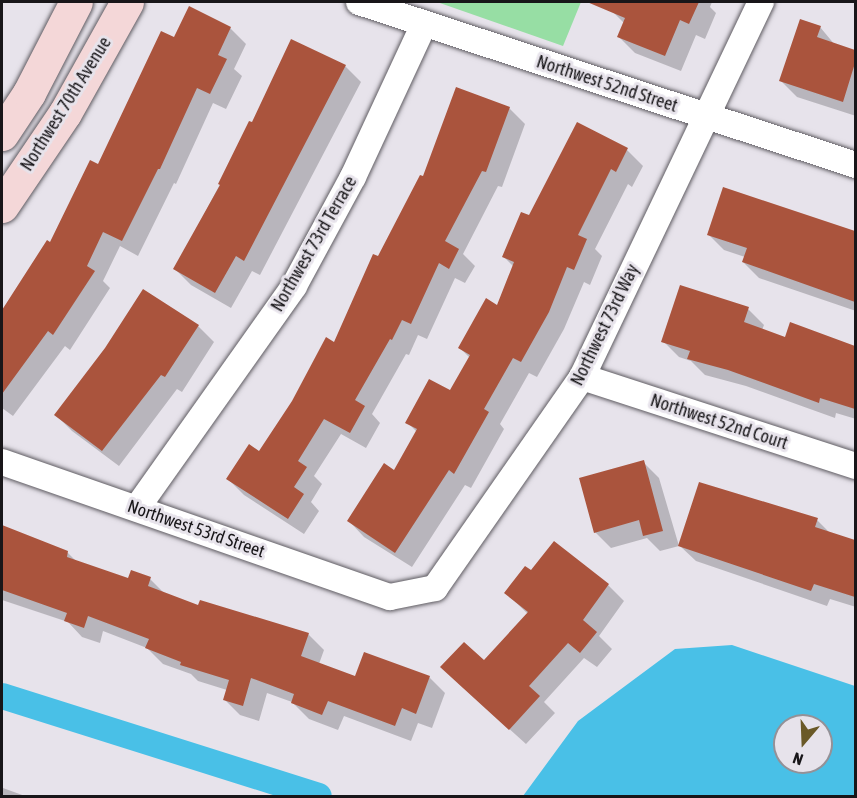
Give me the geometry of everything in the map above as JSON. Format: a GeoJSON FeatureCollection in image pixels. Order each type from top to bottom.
{"type":"FeatureCollection","features":[{"type":"Feature","properties":{"kind":"street","name":"Northwest 70th Avenue"},"geometry":{"type":"LineString","coordinates":[[2,134],[29,93],[76,2]]}},
{"type":"Feature","properties":{"kind":"street","name":"Northwest 70th Avenue"},"geometry":{"type":"LineString","coordinates":[[2,206],[64,113],[127,2]]}},
{"type":"Feature","properties":{"kind":"street","name":"Northwest 52nd Street"},"geometry":{"type":"LineString","coordinates":[[358,2],[855,165]]}},
{"type":"Feature","properties":{"kind":"street","name":"Northwest 73rd Way"},"geometry":{"type":"LineString","coordinates":[[390,597],[435,588],[582,377],[760,2]]}},
{"type":"Feature","properties":{"kind":"street","name":"Northwest 73rd Terrace"},"geometry":{"type":"LineString","coordinates":[[137,508],[294,286],[353,177],[424,24]]}},
{"type":"Feature","properties":{"kind":"street","name":"Northwest 52nd Court"},"geometry":{"type":"LineString","coordinates":[[582,377],[855,466]]}},
{"type":"Feature","properties":{"kind":"street","name":"Northwest 53rd Street"},"geometry":{"type":"LineString","coordinates":[[2,462],[390,597]]}},
{"type":"Feature","properties":{"kind":"green space"},"geometry":{"type":"Polygon","coordinates":[[[437,2],[581,2],[563,46],[437,2]]]}},
{"type":"Feature","properties":{"kind":"water"},"geometry":{"type":"Polygon","coordinates":[[[732,645],[855,686],[855,796],[523,796],[578,721],[675,649],[732,645]]]}},
{"type":"Feature","properties":{"kind":"building"},"geometry":{"type":"Polygon","coordinates":[[[587,2],[699,2],[689,24],[680,20],[665,56],[617,37],[625,18],[587,2]]]}},
{"type":"Feature","properties":{"kind":"building"},"geometry":{"type":"Polygon","coordinates":[[[189,6],[231,27],[218,55],[227,59],[210,94],[197,88],[160,169],[122,241],[103,232],[87,266],[95,271],[53,335],[48,331],[2,394],[2,310],[47,240],[50,242],[90,160],[98,164],[161,31],[174,37],[189,6]]]}},
{"type":"Feature","properties":{"kind":"building"},"geometry":{"type":"Polygon","coordinates":[[[800,19],[821,26],[817,37],[855,50],[855,63],[843,102],[779,81],[800,19]]]}},
{"type":"Feature","properties":{"kind":"building"},"geometry":{"type":"Polygon","coordinates":[[[291,39],[346,65],[244,261],[236,256],[215,293],[173,269],[220,185],[218,184],[249,121],[252,122],[291,39]]]}},
{"type":"Feature","properties":{"kind":"building"},"geometry":{"type":"Polygon","coordinates":[[[456,87],[510,107],[486,172],[482,171],[445,241],[459,249],[449,269],[439,263],[411,324],[402,320],[392,340],[390,339],[355,400],[365,406],[350,433],[324,419],[298,461],[307,467],[294,487],[304,494],[288,519],[226,479],[249,444],[259,451],[292,401],[326,337],[334,342],[373,254],[378,256],[420,175],[423,176],[456,87]]]}},
{"type":"Feature","properties":{"kind":"building"},"geometry":{"type":"Polygon","coordinates":[[[577,122],[628,148],[616,172],[611,169],[578,235],[587,239],[574,270],[567,267],[549,312],[521,362],[513,358],[484,409],[489,412],[454,474],[449,470],[395,553],[347,521],[384,463],[394,470],[417,429],[405,423],[429,379],[450,390],[470,355],[458,348],[486,298],[497,305],[514,262],[502,257],[521,212],[529,215],[577,122]]]}},
{"type":"Feature","properties":{"kind":"building"},"geometry":{"type":"Polygon","coordinates":[[[723,187],[855,231],[855,302],[742,262],[747,248],[707,235],[723,187]]]}},
{"type":"Feature","properties":{"kind":"building"},"geometry":{"type":"Polygon","coordinates":[[[680,285],[749,307],[744,322],[785,337],[790,322],[855,346],[855,409],[820,398],[819,403],[728,370],[687,359],[690,351],[661,342],[680,285]]]}},
{"type":"Feature","properties":{"kind":"building"},"geometry":{"type":"Polygon","coordinates":[[[143,289],[199,325],[165,377],[161,375],[102,451],[54,415],[105,348],[143,289]]]}},
{"type":"Feature","properties":{"kind":"building"},"geometry":{"type":"Polygon","coordinates":[[[644,460],[663,531],[643,536],[639,520],[594,533],[579,478],[644,460]]]}},
{"type":"Feature","properties":{"kind":"building"},"geometry":{"type":"Polygon","coordinates":[[[699,482],[818,518],[815,527],[855,540],[855,597],[814,584],[811,591],[678,546],[699,482]]]}},
{"type":"Feature","properties":{"kind":"building"},"geometry":{"type":"Polygon","coordinates":[[[2,525],[68,551],[67,557],[128,578],[131,570],[151,577],[148,586],[198,605],[200,600],[309,633],[301,656],[355,676],[364,652],[430,676],[416,714],[402,708],[395,726],[328,701],[322,715],[291,703],[294,694],[251,678],[243,706],[223,700],[229,680],[180,665],[181,662],[145,648],[149,639],[88,616],[84,628],[64,621],[67,613],[2,590],[2,525]]]}},
{"type":"Feature","properties":{"kind":"building"},"geometry":{"type":"Polygon","coordinates":[[[554,541],[609,584],[583,620],[597,632],[580,653],[568,643],[529,686],[540,696],[509,730],[440,667],[464,642],[484,660],[528,612],[504,593],[525,566],[531,570],[554,541]]]}},
{"type":"Feature","properties":{"kind":"waterway"},"geometry":{"type":"LineString","coordinates":[[2,696],[319,796]]}}]}
